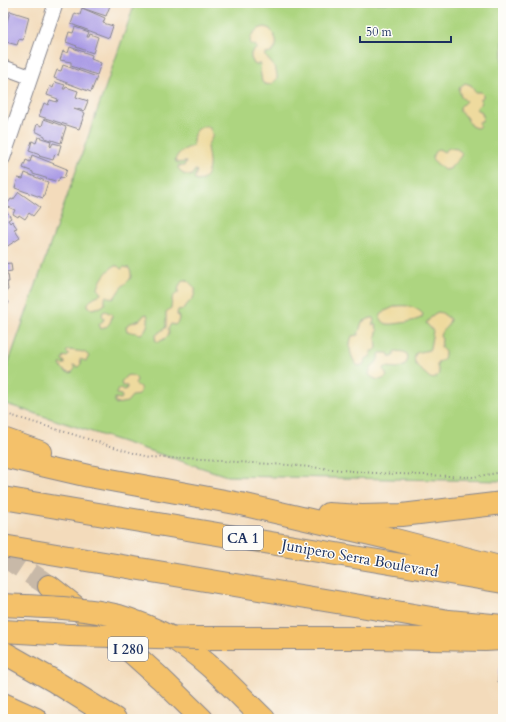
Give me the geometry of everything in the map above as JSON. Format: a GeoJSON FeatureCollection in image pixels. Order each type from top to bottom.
{"type":"FeatureCollection","features":[{"type":"Feature","properties":{"kind":"highway"},"geometry":{"type":"LineString","coordinates":[[3,439],[138,484]]}},
{"type":"Feature","properties":{"kind":"highway"},"geometry":{"type":"LineString","coordinates":[[3,456],[89,476],[241,504],[388,538],[503,568]]}},
{"type":"Feature","properties":{"kind":"highway","name":"Junipero Serra Boulevard"},"geometry":{"type":"LineString","coordinates":[[3,498],[503,582]]}},
{"type":"Feature","properties":{"kind":"highway"},"geometry":{"type":"LineString","coordinates":[[241,504],[329,514],[375,516],[422,513],[503,503]]}},
{"type":"Feature","properties":{"kind":"highway"},"geometry":{"type":"LineString","coordinates":[[3,546],[409,615],[449,621],[503,626]]}},
{"type":"Feature","properties":{"kind":"highway","name":"I 280"},"geometry":{"type":"LineString","coordinates":[[49,586],[120,642],[202,719]]}},
{"type":"Feature","properties":{"kind":"highway"},"geometry":{"type":"LineString","coordinates":[[3,605],[68,608],[100,612],[132,620],[168,636],[190,650],[212,667],[264,719]]}},
{"type":"Feature","properties":{"kind":"highway"},"geometry":{"type":"LineString","coordinates":[[3,631],[70,635],[229,638],[355,637],[485,640],[503,639]]}},
{"type":"Feature","properties":{"kind":"highway"},"geometry":{"type":"LineString","coordinates":[[3,652],[54,681],[115,719]]}},
{"type":"Feature","properties":{"kind":"highway"},"geometry":{"type":"LineString","coordinates":[[3,704],[36,719]]}},
{"type":"Feature","properties":{"kind":"street"},"geometry":{"type":"LineString","coordinates":[[3,158],[56,3]]}},
{"type":"Feature","properties":{"kind":"street"},"geometry":{"type":"LineString","coordinates":[[3,67],[30,77]]}},
{"type":"Feature","properties":{"kind":"path"},"geometry":{"type":"LineString","coordinates":[[3,413],[151,457],[288,465],[374,473],[473,477],[503,472]]}},
{"type":"Feature","properties":{"kind":"green space"},"geometry":{"type":"Polygon","coordinates":[[[135,3],[503,3],[503,481],[227,476],[3,403],[3,379],[135,3]]]}},
{"type":"Feature","properties":{"kind":"sand"},"geometry":{"type":"Polygon","coordinates":[[[265,27],[270,29],[276,41],[274,50],[271,53],[264,55],[274,66],[277,75],[277,79],[268,85],[262,82],[260,69],[261,64],[254,64],[251,58],[251,53],[257,48],[256,46],[250,44],[251,37],[254,32],[265,27]]]}},
{"type":"Feature","properties":{"kind":"sand"},"geometry":{"type":"Polygon","coordinates":[[[465,83],[471,85],[475,92],[481,92],[483,94],[483,97],[480,100],[482,103],[476,109],[481,111],[483,116],[482,121],[479,122],[480,127],[476,128],[471,126],[466,117],[460,112],[460,107],[466,101],[461,97],[459,90],[465,83]]]}},
{"type":"Feature","properties":{"kind":"sand"},"geometry":{"type":"Polygon","coordinates":[[[206,126],[209,127],[212,134],[212,138],[207,147],[209,169],[203,180],[196,181],[194,178],[197,171],[195,170],[191,176],[183,174],[178,166],[184,166],[186,162],[177,163],[175,160],[182,151],[193,146],[196,131],[206,126]]]}},
{"type":"Feature","properties":{"kind":"sand"},"geometry":{"type":"Polygon","coordinates":[[[449,148],[457,149],[462,153],[460,158],[450,169],[444,170],[432,159],[437,150],[439,149],[444,152],[449,148]]]}},
{"type":"Feature","properties":{"kind":"sand"},"geometry":{"type":"Polygon","coordinates":[[[114,266],[118,266],[121,269],[124,267],[129,268],[131,272],[130,280],[123,285],[113,299],[106,296],[105,304],[101,307],[92,309],[88,306],[88,303],[94,297],[101,294],[98,289],[100,282],[106,273],[114,266]]]}},
{"type":"Feature","properties":{"kind":"sand"},"geometry":{"type":"Polygon","coordinates":[[[187,280],[195,288],[195,294],[184,309],[178,310],[178,322],[175,325],[171,324],[168,329],[169,333],[167,337],[159,342],[155,340],[156,335],[166,327],[166,312],[171,308],[173,297],[178,293],[181,282],[187,280]]]}},
{"type":"Feature","properties":{"kind":"sand"},"geometry":{"type":"Polygon","coordinates":[[[396,306],[407,306],[414,308],[423,314],[422,317],[416,320],[400,323],[384,323],[380,317],[383,312],[396,306]]]}},
{"type":"Feature","properties":{"kind":"sand"},"geometry":{"type":"Polygon","coordinates":[[[105,311],[112,314],[111,319],[108,325],[101,329],[99,324],[104,319],[102,315],[105,311]]]}},
{"type":"Feature","properties":{"kind":"sand"},"geometry":{"type":"Polygon","coordinates":[[[438,312],[450,319],[448,325],[442,331],[440,336],[442,339],[441,347],[445,352],[444,357],[443,360],[438,362],[437,366],[439,373],[436,378],[432,379],[418,367],[415,357],[416,353],[429,350],[433,331],[426,323],[434,314],[438,312]]]}},
{"type":"Feature","properties":{"kind":"sand"},"geometry":{"type":"Polygon","coordinates":[[[147,314],[148,322],[146,328],[141,334],[127,331],[126,327],[128,324],[140,320],[147,314]]]}},
{"type":"Feature","properties":{"kind":"sand"},"geometry":{"type":"Polygon","coordinates":[[[373,318],[374,321],[372,325],[377,325],[376,328],[378,330],[376,336],[377,348],[374,351],[371,351],[371,356],[366,359],[363,365],[358,366],[353,359],[350,348],[352,336],[358,335],[362,322],[373,318]]]}},
{"type":"Feature","properties":{"kind":"sand"},"geometry":{"type":"Polygon","coordinates":[[[69,350],[84,352],[89,356],[86,361],[80,359],[81,364],[78,367],[73,365],[75,369],[71,373],[66,372],[60,364],[65,364],[62,360],[64,356],[67,357],[69,355],[66,352],[69,350]]]}},
{"type":"Feature","properties":{"kind":"sand"},"geometry":{"type":"Polygon","coordinates":[[[395,351],[404,352],[407,354],[408,359],[405,365],[400,368],[385,367],[384,370],[387,376],[380,380],[369,375],[380,353],[388,353],[390,357],[393,357],[395,351]]]}},
{"type":"Feature","properties":{"kind":"sand"},"geometry":{"type":"Polygon","coordinates":[[[126,376],[134,376],[137,379],[135,384],[141,389],[139,395],[132,396],[127,402],[116,404],[115,398],[121,399],[122,397],[121,395],[116,394],[118,389],[125,390],[127,388],[127,386],[122,386],[121,382],[126,376]]]}},
{"type":"Feature","properties":{"kind":"building"},"geometry":{"type":"Polygon","coordinates":[[[80,3],[111,3],[106,16],[82,8],[83,6],[79,5],[80,3]]]}},
{"type":"Feature","properties":{"kind":"building"},"geometry":{"type":"Polygon","coordinates":[[[82,8],[105,18],[103,23],[113,26],[109,38],[71,24],[75,13],[80,15],[82,8]]]}},
{"type":"Feature","properties":{"kind":"building"},"geometry":{"type":"Polygon","coordinates":[[[3,10],[8,12],[3,28],[3,10]]]}},
{"type":"Feature","properties":{"kind":"building"},"geometry":{"type":"Polygon","coordinates":[[[10,11],[29,17],[23,40],[19,39],[17,45],[6,42],[7,38],[3,37],[10,11]]]}},
{"type":"Feature","properties":{"kind":"building"},"geometry":{"type":"Polygon","coordinates":[[[75,27],[89,32],[87,37],[89,37],[90,34],[98,37],[93,53],[66,42],[69,32],[73,33],[75,27]]]}},
{"type":"Feature","properties":{"kind":"building"},"geometry":{"type":"Polygon","coordinates":[[[70,47],[92,55],[91,59],[101,63],[97,75],[71,66],[71,62],[60,60],[63,51],[68,53],[70,47]]]}},
{"type":"Feature","properties":{"kind":"building"},"geometry":{"type":"Polygon","coordinates":[[[63,65],[97,77],[91,92],[54,78],[57,70],[61,71],[63,65]]]}},
{"type":"Feature","properties":{"kind":"building"},"geometry":{"type":"Polygon","coordinates":[[[55,82],[65,85],[63,89],[66,87],[78,91],[76,97],[88,101],[84,111],[74,108],[85,113],[79,129],[39,116],[44,103],[48,105],[50,100],[57,102],[58,99],[47,95],[50,86],[53,88],[55,82]]]}},
{"type":"Feature","properties":{"kind":"building"},"geometry":{"type":"Polygon","coordinates":[[[44,119],[66,127],[61,143],[45,138],[45,136],[35,131],[37,124],[42,126],[44,119]]]}},
{"type":"Feature","properties":{"kind":"building"},"geometry":{"type":"Polygon","coordinates":[[[38,137],[51,141],[51,147],[53,143],[61,145],[58,155],[55,154],[53,160],[29,151],[32,141],[36,143],[38,137]]]}},
{"type":"Feature","properties":{"kind":"building"},"geometry":{"type":"Polygon","coordinates":[[[32,155],[67,169],[64,178],[60,177],[58,182],[33,174],[33,172],[23,168],[26,160],[30,162],[32,155]]]}},
{"type":"Feature","properties":{"kind":"building"},"geometry":{"type":"Polygon","coordinates":[[[25,173],[48,182],[43,198],[15,188],[18,178],[23,179],[25,173]]]}},
{"type":"Feature","properties":{"kind":"building"},"geometry":{"type":"Polygon","coordinates":[[[19,192],[40,207],[33,216],[29,213],[25,219],[19,215],[18,217],[13,214],[15,210],[6,206],[19,192]]]}},
{"type":"Feature","properties":{"kind":"building"},"geometry":{"type":"Polygon","coordinates":[[[3,206],[11,218],[8,220],[10,223],[12,221],[17,228],[14,229],[20,238],[6,247],[3,242],[3,206]]]}},
{"type":"Feature","properties":{"kind":"building"},"geometry":{"type":"Polygon","coordinates":[[[11,263],[12,271],[6,272],[6,274],[8,274],[9,282],[7,282],[8,290],[3,291],[3,264],[11,263]]]}},
{"type":"Feature","properties":{"kind":"building"},"geometry":{"type":"Polygon","coordinates":[[[3,299],[9,302],[5,310],[3,309],[3,299]]]}},
{"type":"Feature","properties":{"kind":"building"},"geometry":{"type":"Polygon","coordinates":[[[499,667],[503,668],[503,682],[498,682],[499,667]]]}},
{"type":"Feature","properties":{"kind":"tunnel"},"geometry":{"type":"LineString","coordinates":[[3,555],[49,586]]}}]}
